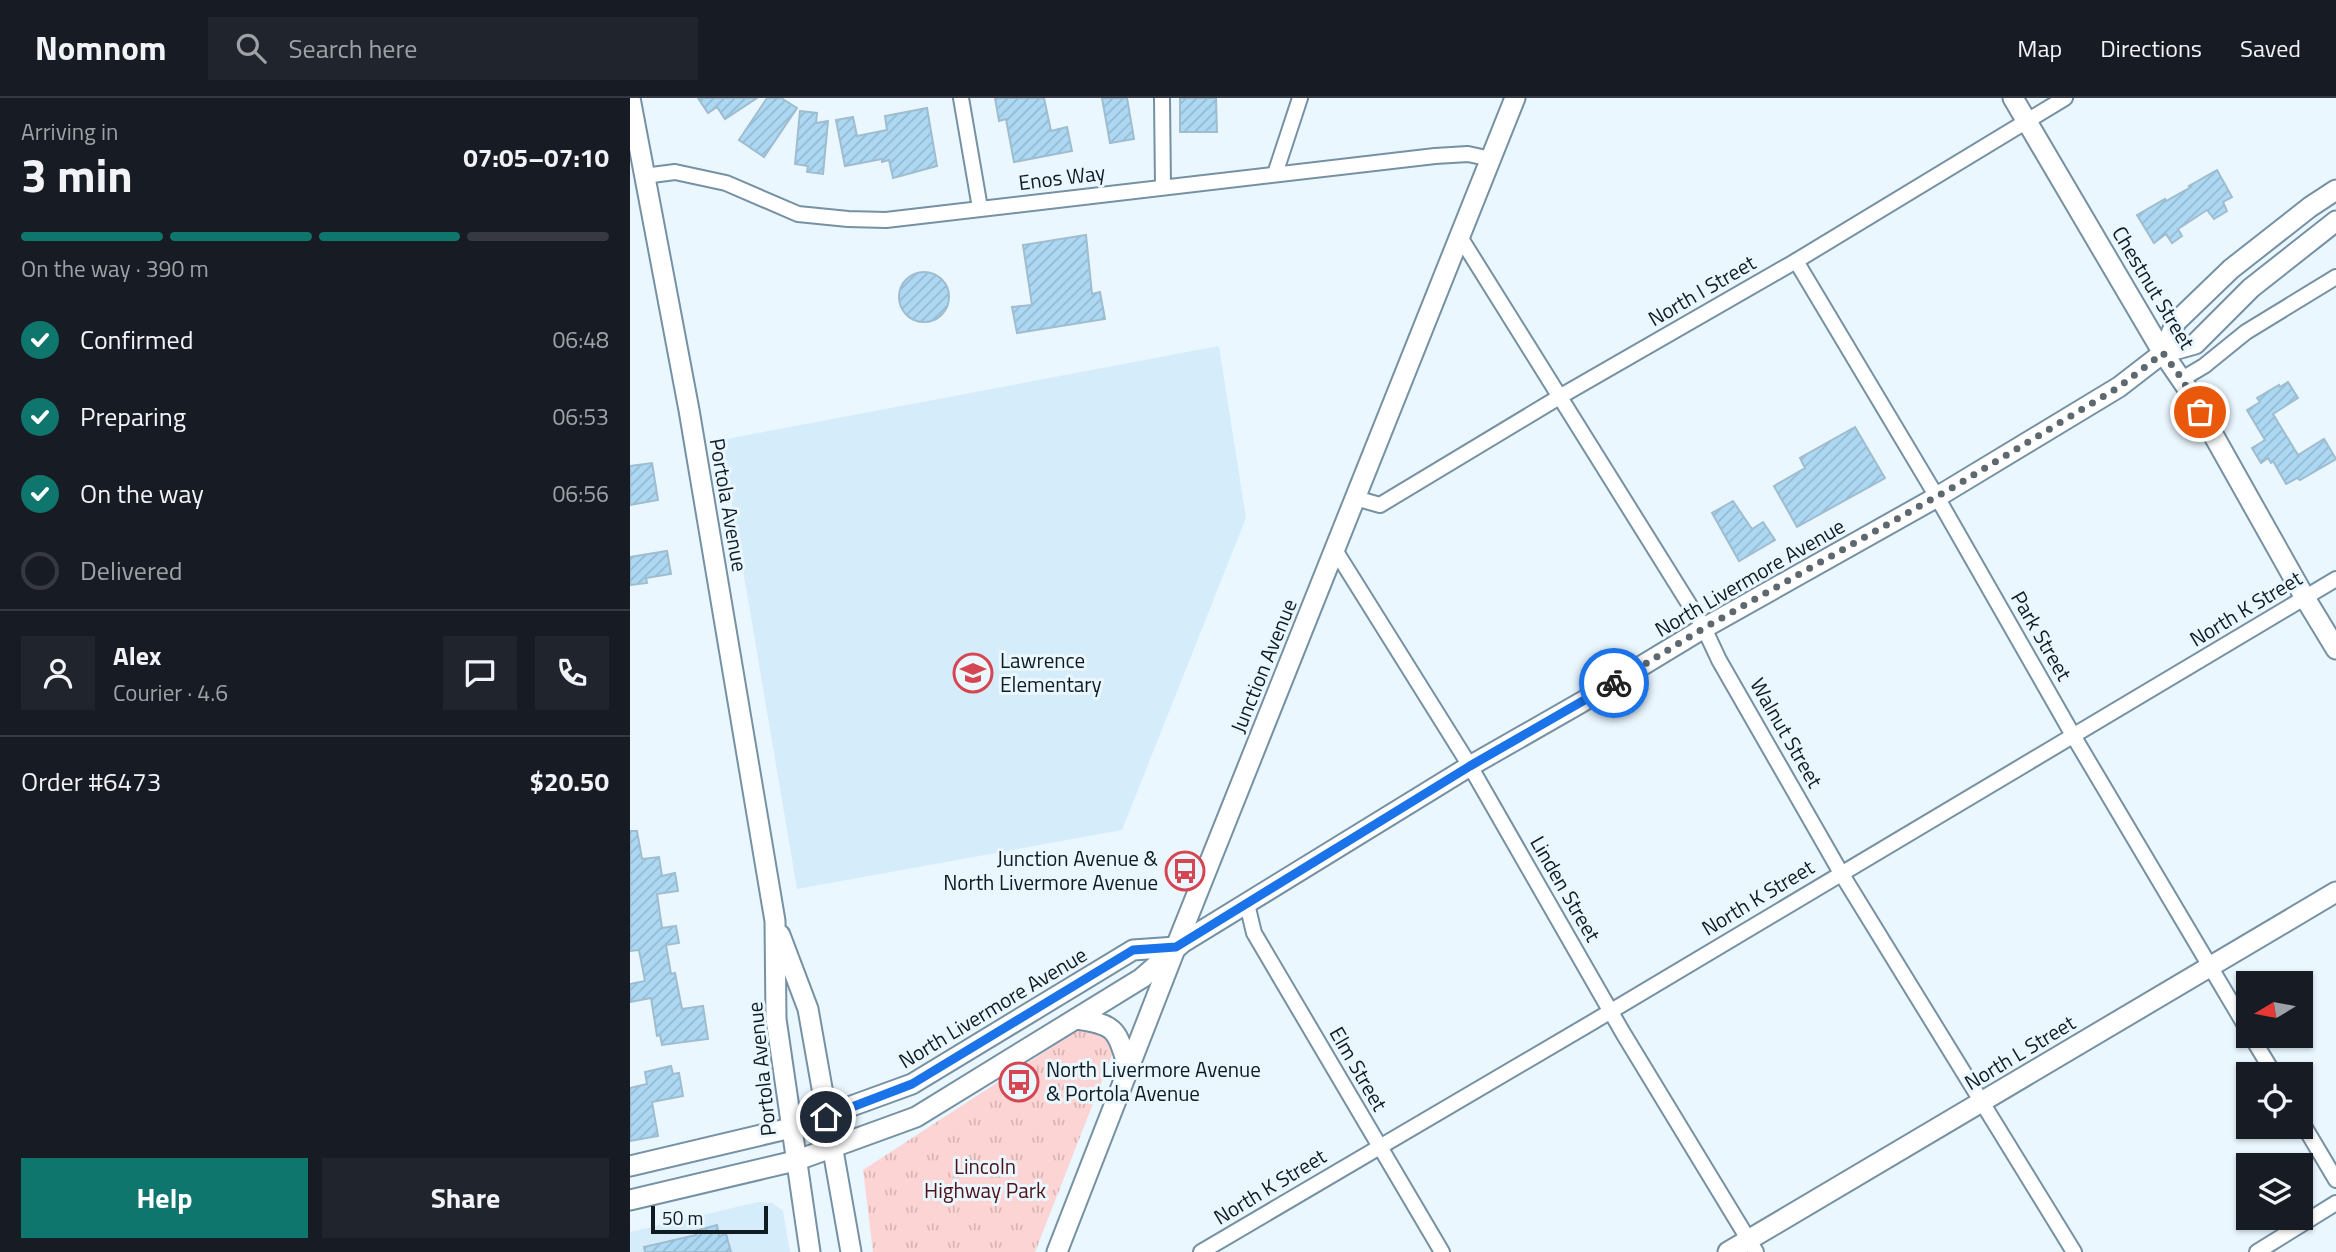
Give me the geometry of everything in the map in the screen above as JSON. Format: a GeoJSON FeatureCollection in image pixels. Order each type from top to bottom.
{"type":"FeatureCollection","features":[{"type":"Feature","properties":{"kind":"main road","name":"Portola Avenue"},"geometry":{"type":"LineString","coordinates":[[630,98],[689,410],[775,921],[776,1019],[810,1252]]}},
{"type":"Feature","properties":{"kind":"main road","name":"Junction Avenue"},"geometry":{"type":"LineString","coordinates":[[1057,1252],[1515,98]]}},
{"type":"Feature","properties":{"kind":"main road","name":"Chestnut Street"},"geometry":{"type":"LineString","coordinates":[[2013,98],[2163,353],[2182,379],[2336,649]]}},
{"type":"Feature","properties":{"kind":"main road","name":"North Livermore Avenue"},"geometry":{"type":"LineString","coordinates":[[2163,353],[2176,322],[2231,270],[2310,207],[2336,190]]}},
{"type":"Feature","properties":{"kind":"main road","name":"North Livermore Avenue"},"geometry":{"type":"LineString","coordinates":[[630,1200],[795,1161],[916,1117],[1142,978],[1176,947],[1470,766],[1704,628],[1937,497],[2119,387],[2163,353],[2194,344],[2251,288],[2336,221]]}},
{"type":"Feature","properties":{"kind":"main road","name":"North L Street"},"geometry":{"type":"LineString","coordinates":[[1728,1252],[1753,1246],[1981,1102],[2336,892]]}},
{"type":"Feature","properties":{"kind":"main road","name":"Portola Avenue"},"geometry":{"type":"LineString","coordinates":[[775,921],[808,1009],[851,1252]]}},
{"type":"Feature","properties":{"kind":"main road","name":"North Livermore Avenue"},"geometry":{"type":"LineString","coordinates":[[630,1167],[791,1128],[912,1084],[1133,950],[1176,947]]}},
{"type":"Feature","properties":{"kind":"main road"},"geometry":{"type":"LineString","coordinates":[[1076,1019],[1101,1023],[1111,1028],[1117,1036],[1129,1069]]}},
{"type":"Feature","properties":{"kind":"street"},"geometry":{"type":"LineString","coordinates":[[961,98],[979,208]]}},
{"type":"Feature","properties":{"kind":"street"},"geometry":{"type":"LineString","coordinates":[[1162,98],[1163,187]]}},
{"type":"Feature","properties":{"kind":"street"},"geometry":{"type":"LineString","coordinates":[[1275,174],[1300,98]]}},
{"type":"Feature","properties":{"kind":"street","name":"North I Street"},"geometry":{"type":"LineString","coordinates":[[1355,498],[1380,505],[1561,396],[1796,261],[2065,98]]}},
{"type":"Feature","properties":{"kind":"street","name":"Enos Way"},"geometry":{"type":"LineString","coordinates":[[644,176],[679,173],[726,183],[798,214],[886,220],[1468,154],[1491,159]]}},
{"type":"Feature","properties":{"kind":"street","name":"Walnut Street"},"geometry":{"type":"LineString","coordinates":[[1460,237],[1704,628],[1717,657],[1841,873],[2074,1252]]}},
{"type":"Feature","properties":{"kind":"street","name":"Park Street"},"geometry":{"type":"LineString","coordinates":[[1796,261],[1937,497],[2074,737],[2236,1011]]}},
{"type":"Feature","properties":{"kind":"street"},"geometry":{"type":"LineString","coordinates":[[2182,379],[2204,366],[2245,332],[2336,277]]}},
{"type":"Feature","properties":{"kind":"street","name":"Linden Street"},"geometry":{"type":"LineString","coordinates":[[1335,550],[1470,766],[1611,1011],[1753,1246]]}},
{"type":"Feature","properties":{"kind":"street","name":"North K Street"},"geometry":{"type":"LineString","coordinates":[[1201,1252],[2074,737],[2336,579]]}},
{"type":"Feature","properties":{"kind":"street","name":"Elm Street"},"geometry":{"type":"LineString","coordinates":[[1247,904],[1254,933],[1441,1252]]}},
{"type":"Feature","properties":{"kind":"street"},"geometry":{"type":"LineString","coordinates":[[2312,1139],[2336,1180]]}},
{"type":"Feature","properties":{"kind":"street"},"geometry":{"type":"LineString","coordinates":[[2257,1252],[2336,1203]]}},
{"type":"Feature","properties":{"kind":"shaded area","name":"Lawrence Elementary"},"geometry":{"type":"Polygon","coordinates":[[[1219,346],[1246,518],[1122,830],[797,889],[721,440],[1219,346]]]}},
{"type":"Feature","properties":{"kind":"shaded area"},"geometry":{"type":"Polygon","coordinates":[[[758,1202],[773,1203],[783,1211],[790,1252],[630,1252],[630,1232],[758,1202]]]}},
{"type":"Feature","properties":{"kind":"green space","name":"Lincoln Highway Park"},"geometry":{"type":"Polygon","coordinates":[[[1096,1018],[1121,1032],[1035,1252],[873,1252],[863,1170],[1096,1018]]]}},
{"type":"Feature","properties":{"kind":"building"},"geometry":{"type":"Polygon","coordinates":[[[698,98],[757,98],[725,119],[717,107],[708,113],[698,98]]]}},
{"type":"Feature","properties":{"kind":"building"},"geometry":{"type":"Polygon","coordinates":[[[767,98],[781,98],[797,108],[764,157],[739,140],[767,98]]]}},
{"type":"Feature","properties":{"kind":"building"},"geometry":{"type":"Polygon","coordinates":[[[995,98],[1044,98],[1051,131],[1067,127],[1072,151],[1014,162],[1006,119],[999,121],[995,98]]]}},
{"type":"Feature","properties":{"kind":"building"},"geometry":{"type":"Polygon","coordinates":[[[1102,98],[1127,98],[1134,139],[1110,143],[1102,98]]]}},
{"type":"Feature","properties":{"kind":"building"},"geometry":{"type":"Polygon","coordinates":[[[1180,98],[1216,98],[1217,132],[1180,132],[1180,98]]]}},
{"type":"Feature","properties":{"kind":"building"},"geometry":{"type":"Polygon","coordinates":[[[927,108],[937,166],[893,178],[889,160],[845,166],[836,120],[853,117],[857,136],[887,130],[885,116],[927,108]]]}},
{"type":"Feature","properties":{"kind":"building"},"geometry":{"type":"Polygon","coordinates":[[[800,111],[817,113],[816,123],[828,121],[823,174],[807,172],[808,166],[795,164],[800,111]]]}},
{"type":"Feature","properties":{"kind":"building"},"geometry":{"type":"Polygon","coordinates":[[[2217,170],[2232,197],[2223,202],[2227,211],[2214,219],[2207,210],[2178,229],[2182,236],[2172,243],[2166,234],[2154,243],[2137,215],[2217,170]]]}},
{"type":"Feature","properties":{"kind":"building"},"geometry":{"type":"Polygon","coordinates":[[[1086,235],[1092,294],[1100,292],[1105,319],[1017,333],[1012,307],[1032,305],[1023,245],[1086,235]]]}},
{"type":"Feature","properties":{"kind":"building"},"geometry":{"type":"Polygon","coordinates":[[[924,272],[942,279],[949,297],[942,315],[924,322],[906,315],[899,297],[906,279],[924,272]]]}},
{"type":"Feature","properties":{"kind":"building"},"geometry":{"type":"Polygon","coordinates":[[[2288,382],[2298,398],[2273,414],[2298,455],[2324,439],[2336,459],[2300,480],[2297,478],[2286,484],[2273,461],[2271,463],[2268,458],[2261,463],[2252,448],[2265,440],[2247,410],[2260,402],[2257,398],[2288,382]]]}},
{"type":"Feature","properties":{"kind":"building"},"geometry":{"type":"Polygon","coordinates":[[[1855,427],[1885,478],[1797,527],[1774,486],[1805,468],[1800,458],[1855,427]]]}},
{"type":"Feature","properties":{"kind":"building"},"geometry":{"type":"Polygon","coordinates":[[[652,463],[658,500],[630,505],[630,466],[652,463]]]}},
{"type":"Feature","properties":{"kind":"building"},"geometry":{"type":"Polygon","coordinates":[[[1733,501],[1752,529],[1763,522],[1775,540],[1739,561],[1712,513],[1733,501]]]}},
{"type":"Feature","properties":{"kind":"building"},"geometry":{"type":"Polygon","coordinates":[[[667,551],[671,574],[646,578],[647,583],[630,585],[630,557],[667,551]]]}},
{"type":"Feature","properties":{"kind":"building"},"geometry":{"type":"Polygon","coordinates":[[[630,831],[637,831],[642,859],[659,857],[662,876],[675,873],[678,891],[657,894],[662,928],[676,926],[679,943],[666,945],[671,974],[675,973],[682,1009],[703,1006],[708,1039],[662,1045],[660,1035],[657,1036],[651,998],[630,1002],[630,984],[645,981],[639,950],[630,951],[630,831]]]}},
{"type":"Feature","properties":{"kind":"building"},"geometry":{"type":"Polygon","coordinates":[[[671,1066],[673,1074],[679,1073],[683,1096],[652,1102],[658,1136],[630,1141],[630,1088],[647,1084],[645,1072],[671,1066]]]}},
{"type":"Feature","properties":{"kind":"building"},"geometry":{"type":"Polygon","coordinates":[[[717,1225],[719,1236],[726,1234],[731,1252],[645,1252],[644,1247],[696,1235],[695,1231],[717,1225]]]}},
{"type":"Feature","properties":{"kind":"way so far"},"geometry":{"type":"LineString","coordinates":[[1614,683],[1704,628],[1957,485],[2119,387],[2163,353],[2182,379],[2200,412]]}},
{"type":"Feature","properties":{"kind":"place","name":"Lawrence Elementary"},"geometry":{"type":"Point","coordinates":[973,673]}},
{"type":"Feature","properties":{"kind":"place","name":"Junction Avenue & North Livermore Avenue"},"geometry":{"type":"Point","coordinates":[1185,871]}},
{"type":"Feature","properties":{"kind":"place","name":"North Livermore Avenue & Portola Avenue"},"geometry":{"type":"Point","coordinates":[1019,1082]}},
{"type":"Feature","properties":{"kind":"route"},"geometry":{"type":"LineString","coordinates":[[826,1117],[912,1084],[1133,950],[1176,947],[1470,766],[1614,683]]}}]}
